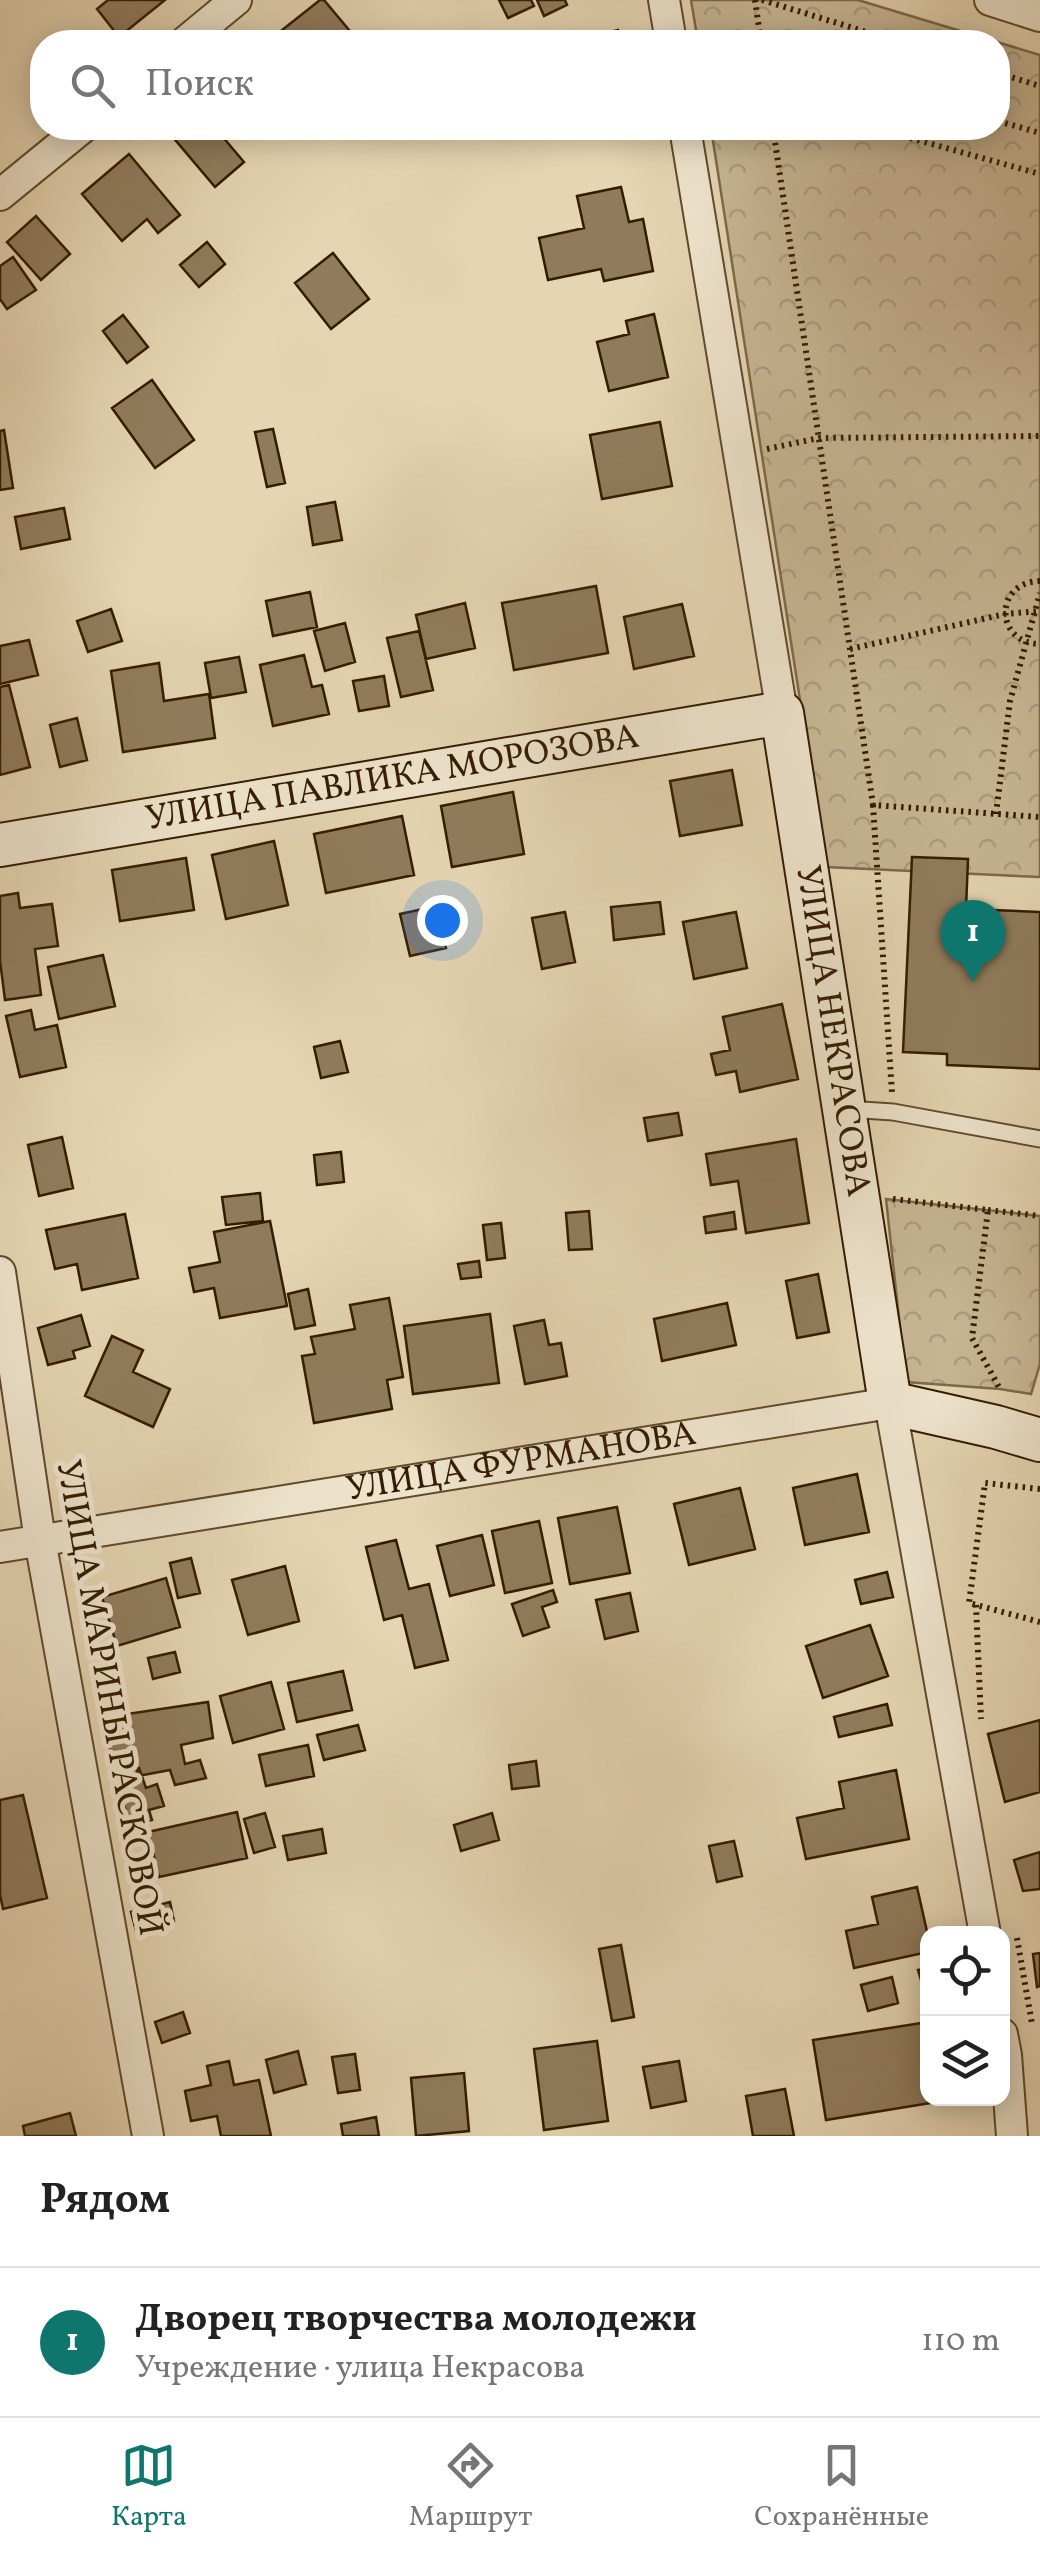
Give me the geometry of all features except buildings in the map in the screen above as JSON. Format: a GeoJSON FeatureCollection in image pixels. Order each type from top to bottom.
{"type":"FeatureCollection","features":[{"type":"Feature","properties":{"kind":"street"},"geometry":{"type":"LineString","coordinates":[[200,30],[236,0]]}},
{"type":"Feature","properties":{"kind":"street"},"geometry":{"type":"LineString","coordinates":[[664,0],[669,30]]}},
{"type":"Feature","properties":{"kind":"street"},"geometry":{"type":"LineString","coordinates":[[990,0],[1040,16]]}},
{"type":"Feature","properties":{"kind":"street"},"geometry":{"type":"LineString","coordinates":[[0,196],[68,140]]}},
{"type":"Feature","properties":{"kind":"street","name":"УЛИЦА НЕКРАСОВА"},"geometry":{"type":"LineString","coordinates":[[687,140],[890,1403],[984,1926]]}},
{"type":"Feature","properties":{"kind":"street","name":"УЛИЦА ПАВЛИКА МОРОЗОВА"},"geometry":{"type":"LineString","coordinates":[[0,845],[782,713]]}},
{"type":"Feature","properties":{"kind":"street","name":"УЛИЦА МАРИНЫ РАСКОВОЙ"},"geometry":{"type":"LineString","coordinates":[[0,1272],[40,1540],[148,2136]]}},
{"type":"Feature","properties":{"kind":"street","name":"УЛИЦА ФУРМАНОВА"},"geometry":{"type":"LineString","coordinates":[[0,1547],[890,1403],[1040,1440]]}},
{"type":"Feature","properties":{"kind":"street"},"geometry":{"type":"LineString","coordinates":[[1009,2106],[1012,2136]]}},
{"type":"Feature","properties":{"kind":"lane"},"geometry":{"type":"LineString","coordinates":[[844,1108],[893,1112],[1040,1139]]}},
{"type":"Feature","properties":{"kind":"path"},"geometry":{"type":"LineString","coordinates":[[760,30],[758,0],[859,30]]}},
{"type":"Feature","properties":{"kind":"path"},"geometry":{"type":"LineString","coordinates":[[1010,77],[1040,86]]}},
{"type":"Feature","properties":{"kind":"path"},"geometry":{"type":"LineString","coordinates":[[1010,124],[1040,133]]}},
{"type":"Feature","properties":{"kind":"path"},"geometry":{"type":"LineString","coordinates":[[776,140],[873,805],[1040,817]]}},
{"type":"Feature","properties":{"kind":"path"},"geometry":{"type":"LineString","coordinates":[[917,140],[1040,174]]}},
{"type":"Feature","properties":{"kind":"path"},"geometry":{"type":"LineString","coordinates":[[761,450],[819,438],[1040,436]]}},
{"type":"Feature","properties":{"kind":"path"},"geometry":{"type":"LineString","coordinates":[[1040,581],[1016,588],[1005,614],[1011,631],[1026,642],[1040,644]]}},
{"type":"Feature","properties":{"kind":"path"},"geometry":{"type":"LineString","coordinates":[[996,814],[1010,700],[1040,593]]}},
{"type":"Feature","properties":{"kind":"path"},"geometry":{"type":"LineString","coordinates":[[850,648],[1005,614],[1038,611]]}},
{"type":"Feature","properties":{"kind":"path"},"geometry":{"type":"LineString","coordinates":[[988,1210],[1040,1216]]}},
{"type":"Feature","properties":{"kind":"path"},"geometry":{"type":"LineString","coordinates":[[1040,1489],[985,1483],[968,1603],[1040,1622]]}},
{"type":"Feature","properties":{"kind":"green space"},"geometry":{"type":"Polygon","coordinates":[[[691,0],[858,0],[957,30],[696,30],[691,0]]]}},
{"type":"Feature","properties":{"kind":"green space"},"geometry":{"type":"Polygon","coordinates":[[[1010,46],[1040,55],[1040,877],[826,867],[713,140],[1010,140],[1010,46]]]}},
{"type":"Feature","properties":{"kind":"green space"},"geometry":{"type":"Polygon","coordinates":[[[886,1199],[1040,1216],[1040,1364],[1031,1394],[906,1382],[886,1199]]]}},
{"type":"Feature","properties":{"kind":"place","name":"Дворец творчества молодежи"},"geometry":{"type":"Point","coordinates":[973,982]}}]}
